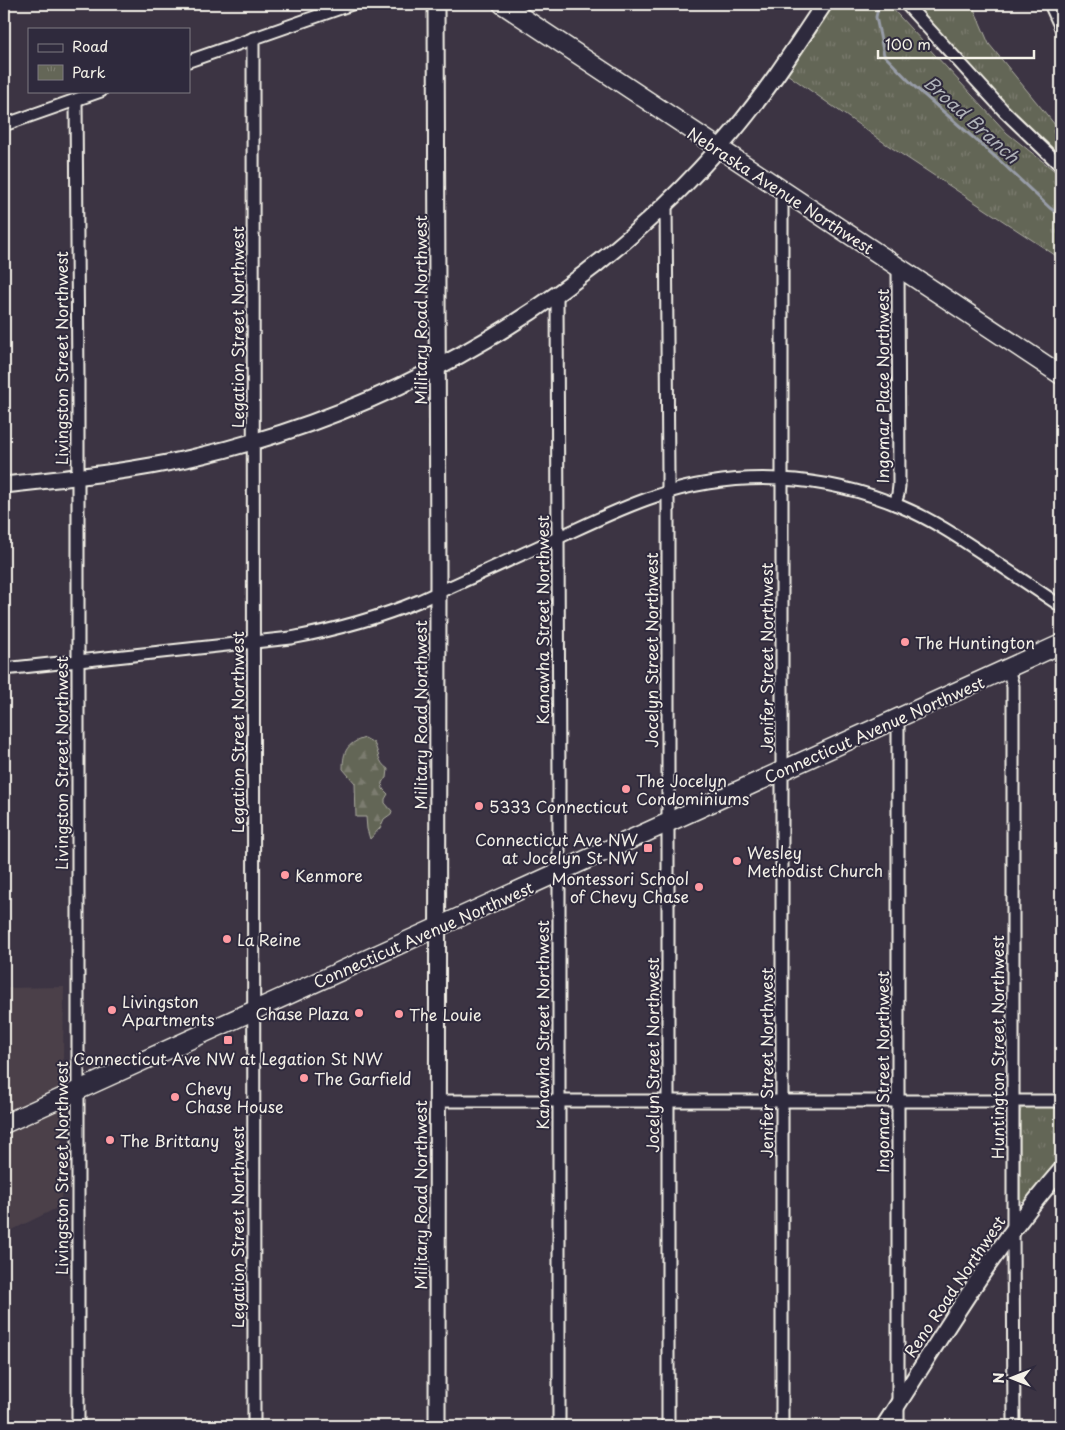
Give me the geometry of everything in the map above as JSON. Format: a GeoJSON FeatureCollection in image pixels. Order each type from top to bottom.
{"type":"FeatureCollection","features":[{"type":"Feature","properties":{"kind":"main road","name":"Military Road Northwest"},"geometry":{"type":"LineString","coordinates":[[436,4],[438,592],[437,1426]]}},
{"type":"Feature","properties":{"kind":"main road","name":"Nebraska Avenue Northwest"},"geometry":{"type":"LineString","coordinates":[[502,4],[1061,376]]}},
{"type":"Feature","properties":{"kind":"main road"},"geometry":{"type":"LineString","coordinates":[[4,485],[124,471],[173,462],[253,442],[347,410],[393,390],[437,368],[491,337],[557,294],[618,246],[666,203],[746,115],[776,75],[824,4]]}},
{"type":"Feature","properties":{"kind":"main road","name":"Connecticut Avenue Northwest"},"geometry":{"type":"LineString","coordinates":[[4,1124],[1061,644]]}},
{"type":"Feature","properties":{"kind":"main road","name":"Reno Road Northwest"},"geometry":{"type":"LineString","coordinates":[[884,1426],[966,1296],[1022,1217],[1061,1170]]}},
{"type":"Feature","properties":{"kind":"street"},"geometry":{"type":"LineString","coordinates":[[190,61],[347,4]]}},
{"type":"Feature","properties":{"kind":"street"},"geometry":{"type":"LineString","coordinates":[[906,4],[1004,111],[1061,166]]}},
{"type":"Feature","properties":{"kind":"street"},"geometry":{"type":"LineString","coordinates":[[1050,4],[1061,28]]}},
{"type":"Feature","properties":{"kind":"street","name":"Legation Street Northwest"},"geometry":{"type":"LineString","coordinates":[[253,38],[254,1426]]}},
{"type":"Feature","properties":{"kind":"street"},"geometry":{"type":"LineString","coordinates":[[4,125],[98,92]]}},
{"type":"Feature","properties":{"kind":"street","name":"Livingston Street Northwest"},"geometry":{"type":"LineString","coordinates":[[76,100],[78,1426]]}},
{"type":"Feature","properties":{"kind":"street","name":"Jenifer Street Northwest"},"geometry":{"type":"LineString","coordinates":[[782,189],[782,1426]]}},
{"type":"Feature","properties":{"kind":"street","name":"Jocelyn Street Northwest"},"geometry":{"type":"LineString","coordinates":[[666,203],[668,1426]]}},
{"type":"Feature","properties":{"kind":"street","name":"Ingomar Place Northwest"},"geometry":{"type":"LineString","coordinates":[[894,504],[899,486],[898,267]]}},
{"type":"Feature","properties":{"kind":"street","name":"Kanawha Street Northwest"},"geometry":{"type":"LineString","coordinates":[[557,294],[559,1426]]}},
{"type":"Feature","properties":{"kind":"street"},"geometry":{"type":"LineString","coordinates":[[4,669],[291,638],[354,624],[403,607],[625,508],[667,493],[719,481],[782,478],[840,487],[864,493],[894,504],[940,526],[1061,606]]}},
{"type":"Feature","properties":{"kind":"street","name":"Huntington Street Northwest"},"geometry":{"type":"LineString","coordinates":[[1008,668],[1013,686],[1014,1426]]}},
{"type":"Feature","properties":{"kind":"street","name":"Ingomar Street Northwest"},"geometry":{"type":"LineString","coordinates":[[898,718],[898,1426]]}},
{"type":"Feature","properties":{"kind":"street"},"geometry":{"type":"LineString","coordinates":[[437,1101],[1061,1101]]}},
{"type":"Feature","properties":{"kind":"shaded area"},"geometry":{"type":"Polygon","coordinates":[[[64,987],[61,1206],[4,1234],[4,988],[64,987]]]}},
{"type":"Feature","properties":{"kind":"green space","name":"Broad Branch"},"geometry":{"type":"Polygon","coordinates":[[[833,4],[888,4],[1007,133],[1061,176],[1061,259],[886,144],[787,74],[833,4]]]}},
{"type":"Feature","properties":{"kind":"green space","name":"Broad Branch"},"geometry":{"type":"Polygon","coordinates":[[[913,4],[972,4],[989,44],[1061,130],[1061,160],[1030,131],[913,4]]]}},
{"type":"Feature","properties":{"kind":"green space"},"geometry":{"type":"Polygon","coordinates":[[[365,738],[374,743],[380,761],[388,769],[387,778],[382,782],[383,789],[388,794],[385,803],[392,811],[370,839],[366,817],[356,817],[355,783],[343,769],[347,749],[354,742],[365,738]]]}},
{"type":"Feature","properties":{"kind":"green space"},"geometry":{"type":"Polygon","coordinates":[[[1025,1107],[1061,1107],[1061,1161],[1027,1201],[1024,1202],[1020,1199],[1020,1113],[1021,1109],[1025,1107]]]}},
{"type":"Feature","properties":{"kind":"waterway","name":"Broad Branch"},"geometry":{"type":"LineString","coordinates":[[879,4],[876,17],[884,55],[915,87],[1061,216]]}},
{"type":"Feature","properties":{"kind":"place","name":"The Huntington"},"geometry":{"type":"Point","coordinates":[905,642]}},
{"type":"Feature","properties":{"kind":"place","name":"The Jocelyn Condominiums"},"geometry":{"type":"Point","coordinates":[626,789]}},
{"type":"Feature","properties":{"kind":"place","name":"5333 Connecticut"},"geometry":{"type":"Point","coordinates":[479,806]}},
{"type":"Feature","properties":{"kind":"place","name":"Connecticut Ave NW at Jocelyn St NW"},"geometry":{"type":"Point","coordinates":[648,848]}},
{"type":"Feature","properties":{"kind":"place","name":"Wesley Methodist Church"},"geometry":{"type":"Point","coordinates":[737,861]}},
{"type":"Feature","properties":{"kind":"place","name":"Kenmore"},"geometry":{"type":"Point","coordinates":[285,875]}},
{"type":"Feature","properties":{"kind":"place","name":"Montessori School of Chevy Chase"},"geometry":{"type":"Point","coordinates":[699,887]}},
{"type":"Feature","properties":{"kind":"place","name":"La Reine"},"geometry":{"type":"Point","coordinates":[227,939]}},
{"type":"Feature","properties":{"kind":"place","name":"Livingston Apartments"},"geometry":{"type":"Point","coordinates":[112,1010]}},
{"type":"Feature","properties":{"kind":"place","name":"Chase Plaza"},"geometry":{"type":"Point","coordinates":[359,1013]}},
{"type":"Feature","properties":{"kind":"place","name":"The Louie"},"geometry":{"type":"Point","coordinates":[399,1014]}},
{"type":"Feature","properties":{"kind":"place","name":"Connecticut Ave NW at Legation St NW"},"geometry":{"type":"Point","coordinates":[228,1040]}},
{"type":"Feature","properties":{"kind":"place","name":"The Garfield"},"geometry":{"type":"Point","coordinates":[304,1078]}},
{"type":"Feature","properties":{"kind":"place","name":"Chevy Chase House"},"geometry":{"type":"Point","coordinates":[175,1097]}},
{"type":"Feature","properties":{"kind":"place","name":"The Brittany"},"geometry":{"type":"Point","coordinates":[110,1140]}}]}
